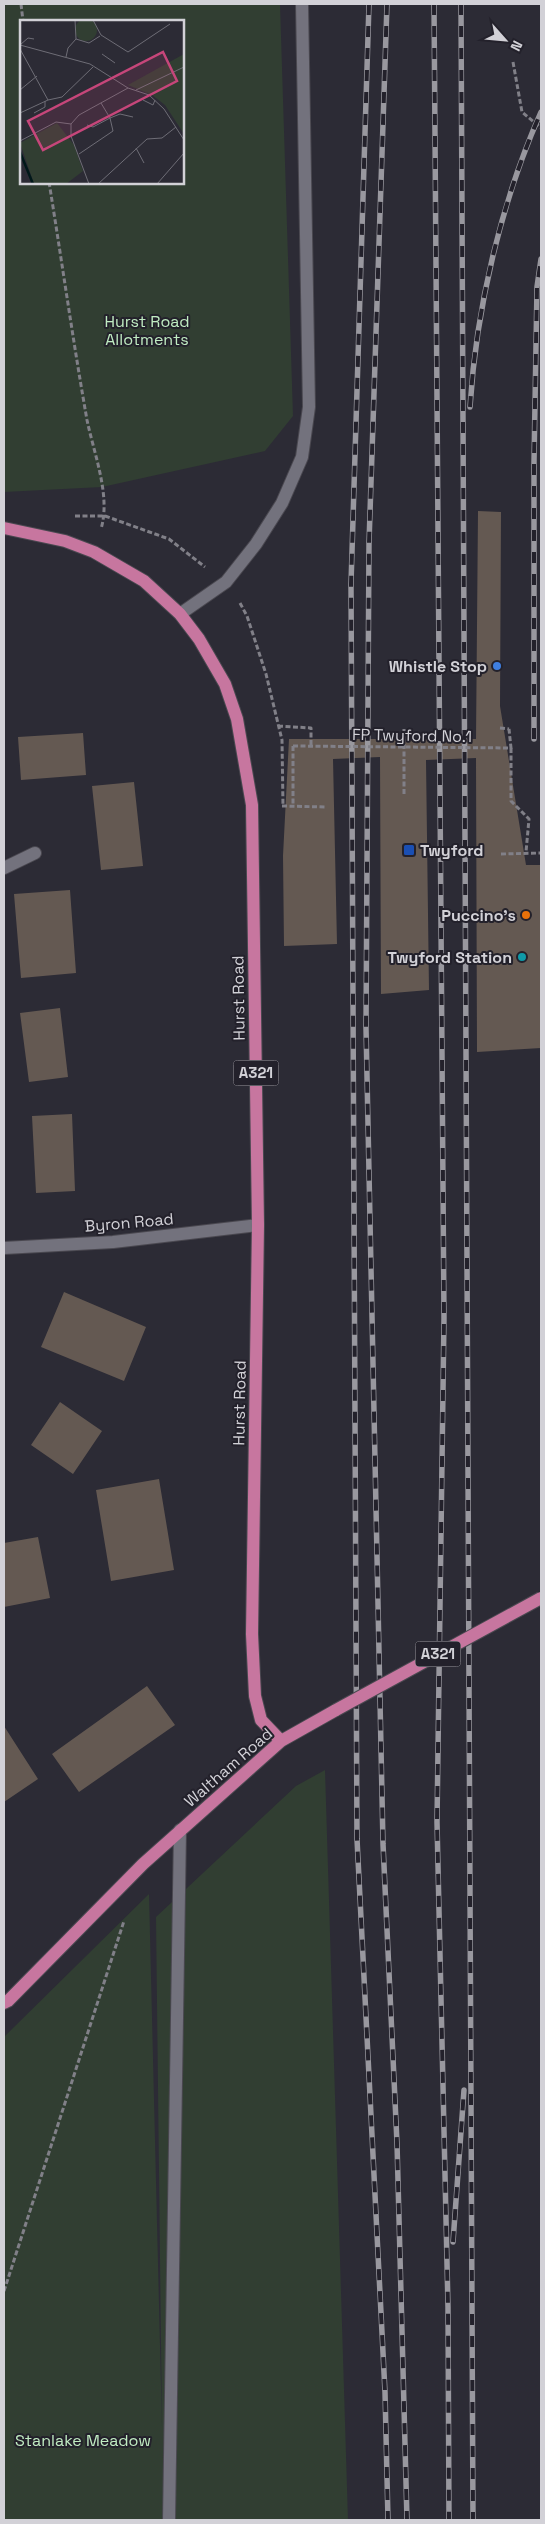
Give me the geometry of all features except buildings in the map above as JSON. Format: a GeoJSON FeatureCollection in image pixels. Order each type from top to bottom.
{"type":"FeatureCollection","features":[{"type":"Feature","properties":{"kind":"main road","name":"Hurst Road"},"geometry":{"type":"LineString","coordinates":[[4,528],[65,541],[94,552],[144,581],[180,614],[199,639],[225,684],[237,719],[252,804],[258,1225],[252,1634],[255,1696],[261,1720],[281,1740]]}},
{"type":"Feature","properties":{"kind":"main road","name":"Waltham Road"},"geometry":{"type":"LineString","coordinates":[[4,2003],[143,1864],[281,1740],[541,1598]]}},
{"type":"Feature","properties":{"kind":"street"},"geometry":{"type":"LineString","coordinates":[[180,614],[226,582],[256,544],[282,503],[302,457],[310,407],[302,4]]}},
{"type":"Feature","properties":{"kind":"street"},"geometry":{"type":"LineString","coordinates":[[4,868],[35,853]]}},
{"type":"Feature","properties":{"kind":"street","name":"Byron Road"},"geometry":{"type":"LineString","coordinates":[[4,1248],[113,1242],[258,1225]]}},
{"type":"Feature","properties":{"kind":"street"},"geometry":{"type":"LineString","coordinates":[[169,2520],[180,1830]]}},
{"type":"Feature","properties":{"kind":"path"},"geometry":{"type":"LineString","coordinates":[[21,4],[23,20]]}},
{"type":"Feature","properties":{"kind":"path"},"geometry":{"type":"LineString","coordinates":[[513,62],[522,112],[541,128]]}},
{"type":"Feature","properties":{"kind":"path"},"geometry":{"type":"LineString","coordinates":[[49,184],[105,516],[94,552]]}},
{"type":"Feature","properties":{"kind":"path"},"geometry":{"type":"LineString","coordinates":[[68,516],[105,516],[169,539],[226,582],[247,616],[266,674],[282,740],[283,806]]}},
{"type":"Feature","properties":{"kind":"path"},"geometry":{"type":"LineString","coordinates":[[278,726],[311,728],[311,746]]}},
{"type":"Feature","properties":{"kind":"path"},"geometry":{"type":"LineString","coordinates":[[404,728],[404,794]]}},
{"type":"Feature","properties":{"kind":"path"},"geometry":{"type":"LineString","coordinates":[[500,728],[509,729],[511,801],[529,819],[526,852]]}},
{"type":"Feature","properties":{"kind":"path","name":"FP Twyford No.1"},"geometry":{"type":"LineString","coordinates":[[293,806],[293,746],[511,748]]}},
{"type":"Feature","properties":{"kind":"path"},"geometry":{"type":"LineString","coordinates":[[252,804],[326,807]]}},
{"type":"Feature","properties":{"kind":"path"},"geometry":{"type":"LineString","coordinates":[[502,854],[541,853]]}},
{"type":"Feature","properties":{"kind":"path"},"geometry":{"type":"LineString","coordinates":[[4,2291],[127,1911]]}},
{"type":"Feature","properties":{"kind":"green space","name":"Hurst Road Allotments"},"geometry":{"type":"Polygon","coordinates":[[[4,4],[280,4],[293,416],[265,451],[102,487],[4,492],[4,4]]]}},
{"type":"Feature","properties":{"kind":"green space","name":"Stanlake Meadow"},"geometry":{"type":"Polygon","coordinates":[[[325,1770],[348,2520],[4,2520],[4,2037],[149,1894],[162,2428],[156,1917],[296,1786],[325,1770]]]}},
{"type":"Feature","properties":{"kind":"railway"},"geometry":{"type":"LineString","coordinates":[[369,4],[351,584],[357,1839],[385,2392],[388,2520]]}},
{"type":"Feature","properties":{"kind":"railway"},"geometry":{"type":"LineString","coordinates":[[387,4],[369,543],[366,1028],[383,1844],[397,2143],[407,2520]]}},
{"type":"Feature","properties":{"kind":"railway"},"geometry":{"type":"LineString","coordinates":[[434,4],[444,1318],[437,1822],[448,2307],[449,2520]]}},
{"type":"Feature","properties":{"kind":"railway"},"geometry":{"type":"LineString","coordinates":[[461,4],[473,2520]]}},
{"type":"Feature","properties":{"kind":"railway"},"geometry":{"type":"LineString","coordinates":[[470,407],[478,332],[493,256],[514,182],[541,112]]}},
{"type":"Feature","properties":{"kind":"railway"},"geometry":{"type":"LineString","coordinates":[[534,739],[534,462],[537,287],[541,259]]}},
{"type":"Feature","properties":{"kind":"railway"},"geometry":{"type":"LineString","coordinates":[[453,2242],[464,2090]]}},
{"type":"Feature","properties":{"kind":"place","name":"Whistle Stop"},"geometry":{"type":"Point","coordinates":[497,666]}},
{"type":"Feature","properties":{"kind":"place","name":"Twyford"},"geometry":{"type":"Point","coordinates":[409,850]}},
{"type":"Feature","properties":{"kind":"place","name":"Puccino's"},"geometry":{"type":"Point","coordinates":[526,915]}},
{"type":"Feature","properties":{"kind":"place","name":"Twyford Station"},"geometry":{"type":"Point","coordinates":[522,957]}}]}
